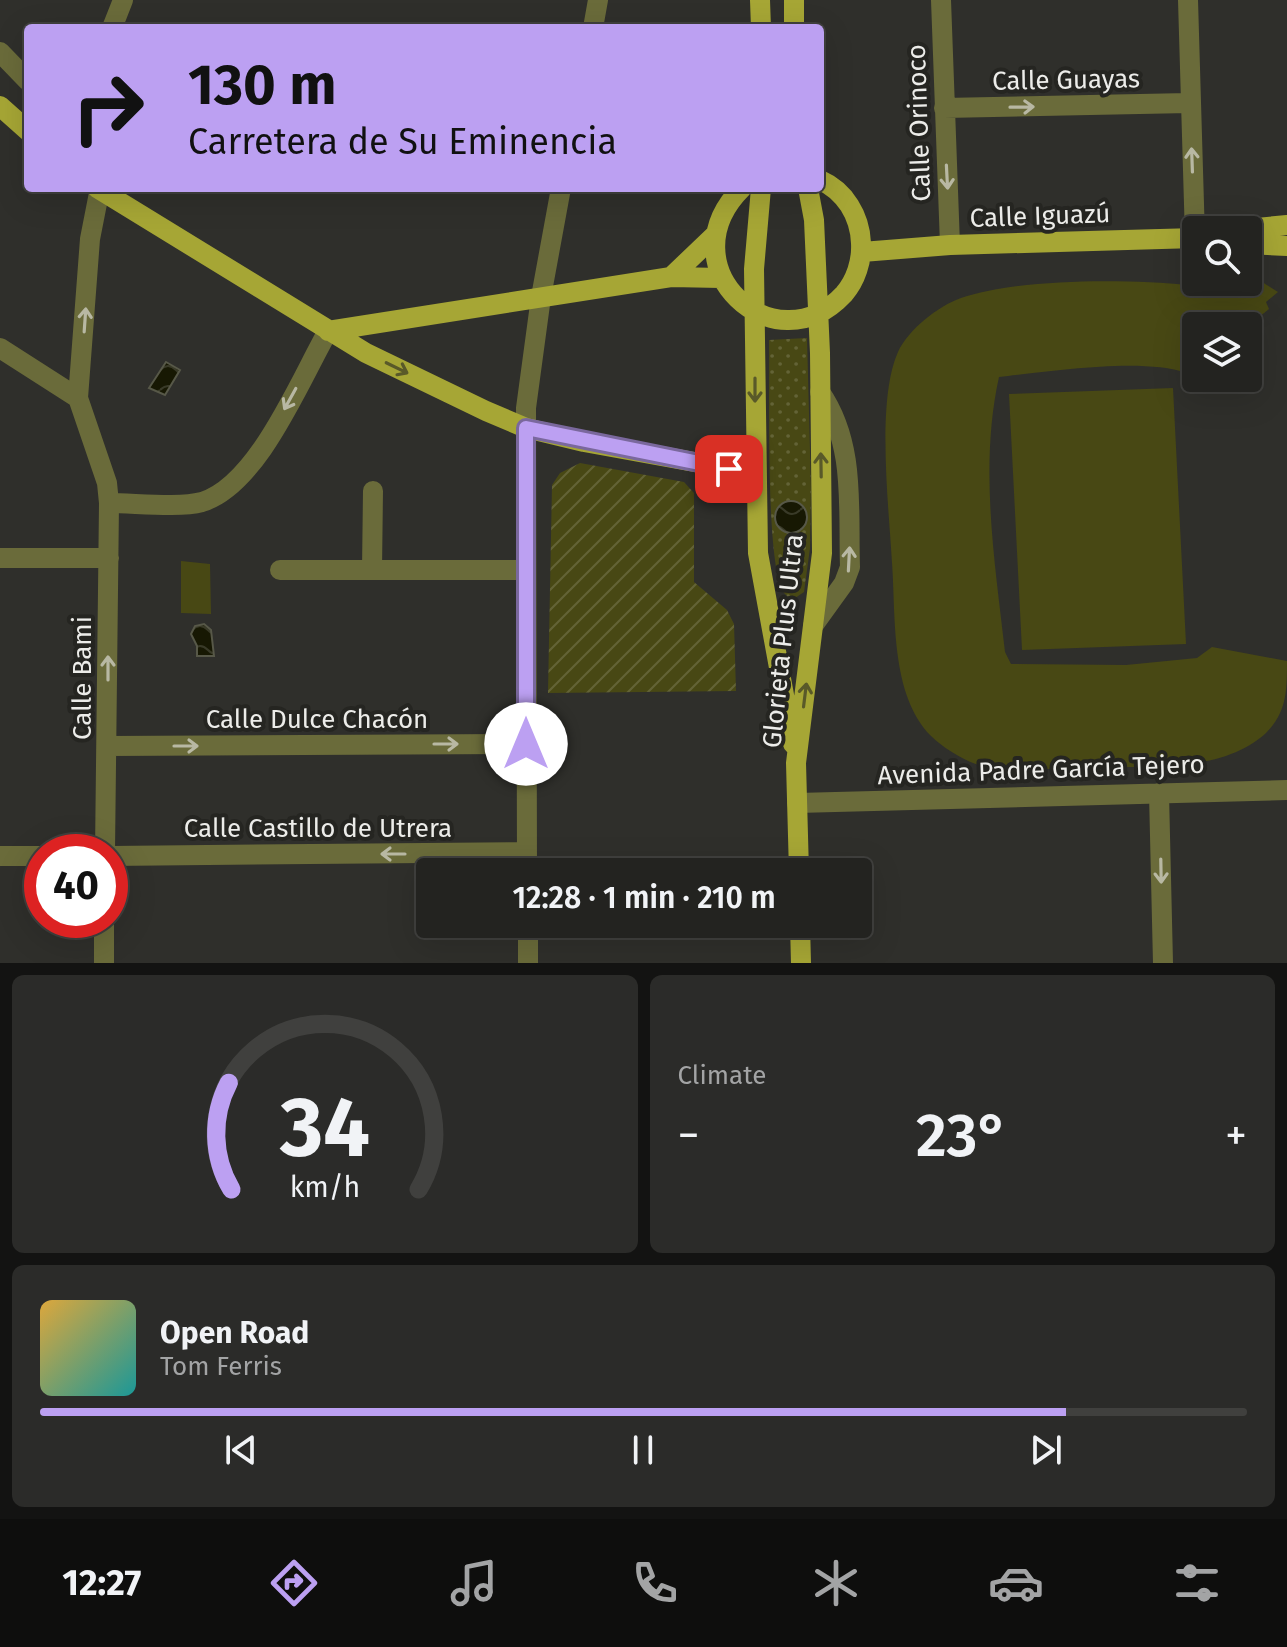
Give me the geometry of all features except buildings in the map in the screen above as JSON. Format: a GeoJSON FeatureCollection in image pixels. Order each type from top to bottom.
{"type":"FeatureCollection","features":[{"type":"Feature","properties":{"kind":"main road"},"geometry":{"type":"LineString","coordinates":[[760,0],[761,24]]}},
{"type":"Feature","properties":{"kind":"main road"},"geometry":{"type":"LineString","coordinates":[[794,0],[794,24]]}},
{"type":"Feature","properties":{"kind":"main road"},"geometry":{"type":"LineString","coordinates":[[0,106],[24,127]]}},
{"type":"Feature","properties":{"kind":"main road"},"geometry":{"type":"LineString","coordinates":[[716,234],[721,278],[737,300],[755,312],[776,319],[797,319],[818,314],[849,288],[862,252],[861,231],[853,211],[841,195],[824,183]]}},
{"type":"Feature","properties":{"kind":"main road"},"geometry":{"type":"LineString","coordinates":[[104,192],[366,353],[526,428],[755,473]]}},
{"type":"Feature","properties":{"kind":"main road"},"geometry":{"type":"LineString","coordinates":[[671,277],[716,234],[728,202],[738,192]]}},
{"type":"Feature","properties":{"kind":"main road","name":"Glorieta Plus Ultra"},"geometry":{"type":"LineString","coordinates":[[761,192],[754,269],[758,553],[796,763]]}},
{"type":"Feature","properties":{"kind":"main road","name":"Glorieta Plus Ultra"},"geometry":{"type":"LineString","coordinates":[[796,763],[822,553],[818,314],[814,220],[809,192]]}},
{"type":"Feature","properties":{"kind":"main road"},"geometry":{"type":"LineString","coordinates":[[1262,227],[1287,225]]}},
{"type":"Feature","properties":{"kind":"main road"},"geometry":{"type":"LineString","coordinates":[[861,231],[885,248]]}},
{"type":"Feature","properties":{"kind":"main road","name":"Calle Iguazú"},"geometry":{"type":"LineString","coordinates":[[862,252],[950,245],[1182,238]]}},
{"type":"Feature","properties":{"kind":"main road"},"geometry":{"type":"LineString","coordinates":[[1262,245],[1287,246]]}},
{"type":"Feature","properties":{"kind":"main road"},"geometry":{"type":"LineString","coordinates":[[328,331],[671,277],[721,278]]}},
{"type":"Feature","properties":{"kind":"main road"},"geometry":{"type":"LineString","coordinates":[[796,763],[799,858]]}},
{"type":"Feature","properties":{"kind":"main road"},"geometry":{"type":"LineString","coordinates":[[800,938],[801,963]]}},
{"type":"Feature","properties":{"kind":"street"},"geometry":{"type":"LineString","coordinates":[[114,24],[123,0]]}},
{"type":"Feature","properties":{"kind":"street"},"geometry":{"type":"LineString","coordinates":[[129,24],[132,0]]}},
{"type":"Feature","properties":{"kind":"street"},"geometry":{"type":"LineString","coordinates":[[594,24],[598,0]]}},
{"type":"Feature","properties":{"kind":"street","name":"Calle Orinoco"},"geometry":{"type":"LineString","coordinates":[[941,0],[950,245]]}},
{"type":"Feature","properties":{"kind":"street"},"geometry":{"type":"LineString","coordinates":[[1188,0],[1195,216]]}},
{"type":"Feature","properties":{"kind":"street"},"geometry":{"type":"LineString","coordinates":[[0,52],[24,76]]}},
{"type":"Feature","properties":{"kind":"street","name":"Calle Guayas"},"geometry":{"type":"LineString","coordinates":[[944,108],[1189,103]]}},
{"type":"Feature","properties":{"kind":"street"},"geometry":{"type":"LineString","coordinates":[[0,348],[78,398],[90,239],[98,192]]}},
{"type":"Feature","properties":{"kind":"street"},"geometry":{"type":"LineString","coordinates":[[527,858],[526,428],[541,297],[560,192]]}},
{"type":"Feature","properties":{"kind":"street"},"geometry":{"type":"LineString","coordinates":[[109,503],[201,502],[235,485],[256,459],[328,331]]}},
{"type":"Feature","properties":{"kind":"street"},"geometry":{"type":"LineString","coordinates":[[813,626],[844,583],[850,567],[847,451],[833,411],[820,392]]}},
{"type":"Feature","properties":{"kind":"street","name":"Calle Bami"},"geometry":{"type":"LineString","coordinates":[[78,398],[107,483],[109,503],[106,834]]}},
{"type":"Feature","properties":{"kind":"street"},"geometry":{"type":"LineString","coordinates":[[372,570],[373,491]]}},
{"type":"Feature","properties":{"kind":"street"},"geometry":{"type":"LineString","coordinates":[[0,558],[109,558]]}},
{"type":"Feature","properties":{"kind":"street"},"geometry":{"type":"LineString","coordinates":[[280,570],[525,570]]}},
{"type":"Feature","properties":{"kind":"street","name":"Calle Dulce Chacón"},"geometry":{"type":"LineString","coordinates":[[108,746],[526,744]]}},
{"type":"Feature","properties":{"kind":"street","name":"Avenida Padre García Tejero"},"geometry":{"type":"LineString","coordinates":[[797,803],[1287,790]]}},
{"type":"Feature","properties":{"kind":"street"},"geometry":{"type":"LineString","coordinates":[[1159,793],[1163,963]]}},
{"type":"Feature","properties":{"kind":"street"},"geometry":{"type":"LineString","coordinates":[[0,856],[24,856]]}},
{"type":"Feature","properties":{"kind":"street","name":"Calle Castillo de Utrera"},"geometry":{"type":"LineString","coordinates":[[128,856],[416,860]]}},
{"type":"Feature","properties":{"kind":"street"},"geometry":{"type":"LineString","coordinates":[[104,938],[104,963]]}},
{"type":"Feature","properties":{"kind":"street"},"geometry":{"type":"LineString","coordinates":[[528,938],[528,963]]}},
{"type":"Feature","properties":{"kind":"shaded area"},"geometry":{"type":"Polygon","coordinates":[[[1135,282],[1182,285],[1182,296],[1262,296],[1262,282],[1278,292],[1266,302],[1269,309],[1262,315],[1262,312],[1182,312],[1182,372],[1167,368],[1120,366],[999,377],[993,411],[989,480],[993,550],[1005,652],[1011,664],[1126,665],[1197,658],[1212,647],[1287,661],[1282,709],[1266,733],[1247,747],[1201,762],[1151,767],[1020,771],[982,766],[954,754],[931,736],[908,699],[902,677],[895,630],[887,485],[887,398],[891,373],[898,352],[916,327],[961,298],[985,291],[1043,284],[1135,282]]]}},
{"type":"Feature","properties":{"kind":"shaded area"},"geometry":{"type":"Polygon","coordinates":[[[807,338],[810,548],[804,592],[792,600],[783,591],[773,545],[769,340],[807,338]]]}},
{"type":"Feature","properties":{"kind":"shaded area"},"geometry":{"type":"Polygon","coordinates":[[[1173,388],[1186,644],[1022,650],[1009,394],[1173,388]]]}},
{"type":"Feature","properties":{"kind":"shaded area"},"geometry":{"type":"Polygon","coordinates":[[[580,463],[684,482],[694,493],[694,582],[727,610],[734,624],[736,691],[548,693],[552,485],[560,473],[580,463]]]}},
{"type":"Feature","properties":{"kind":"shaded area"},"geometry":{"type":"Polygon","coordinates":[[[181,561],[210,564],[211,614],[181,613],[181,561]]]}},
{"type":"Feature","properties":{"kind":"water"},"geometry":{"type":"Polygon","coordinates":[[[166,362],[180,370],[165,395],[149,388],[166,362]]]}},
{"type":"Feature","properties":{"kind":"water"},"geometry":{"type":"Polygon","coordinates":[[[791,501],[803,505],[807,517],[803,529],[791,533],[779,529],[775,517],[779,505],[791,501]]]}},
{"type":"Feature","properties":{"kind":"water"},"geometry":{"type":"Polygon","coordinates":[[[204,624],[211,630],[214,656],[197,656],[197,646],[191,634],[195,626],[204,624]]]}},
{"type":"Feature","properties":{"kind":"route"},"geometry":{"type":"LineString","coordinates":[[526,744],[526,428],[729,469]]}}]}
